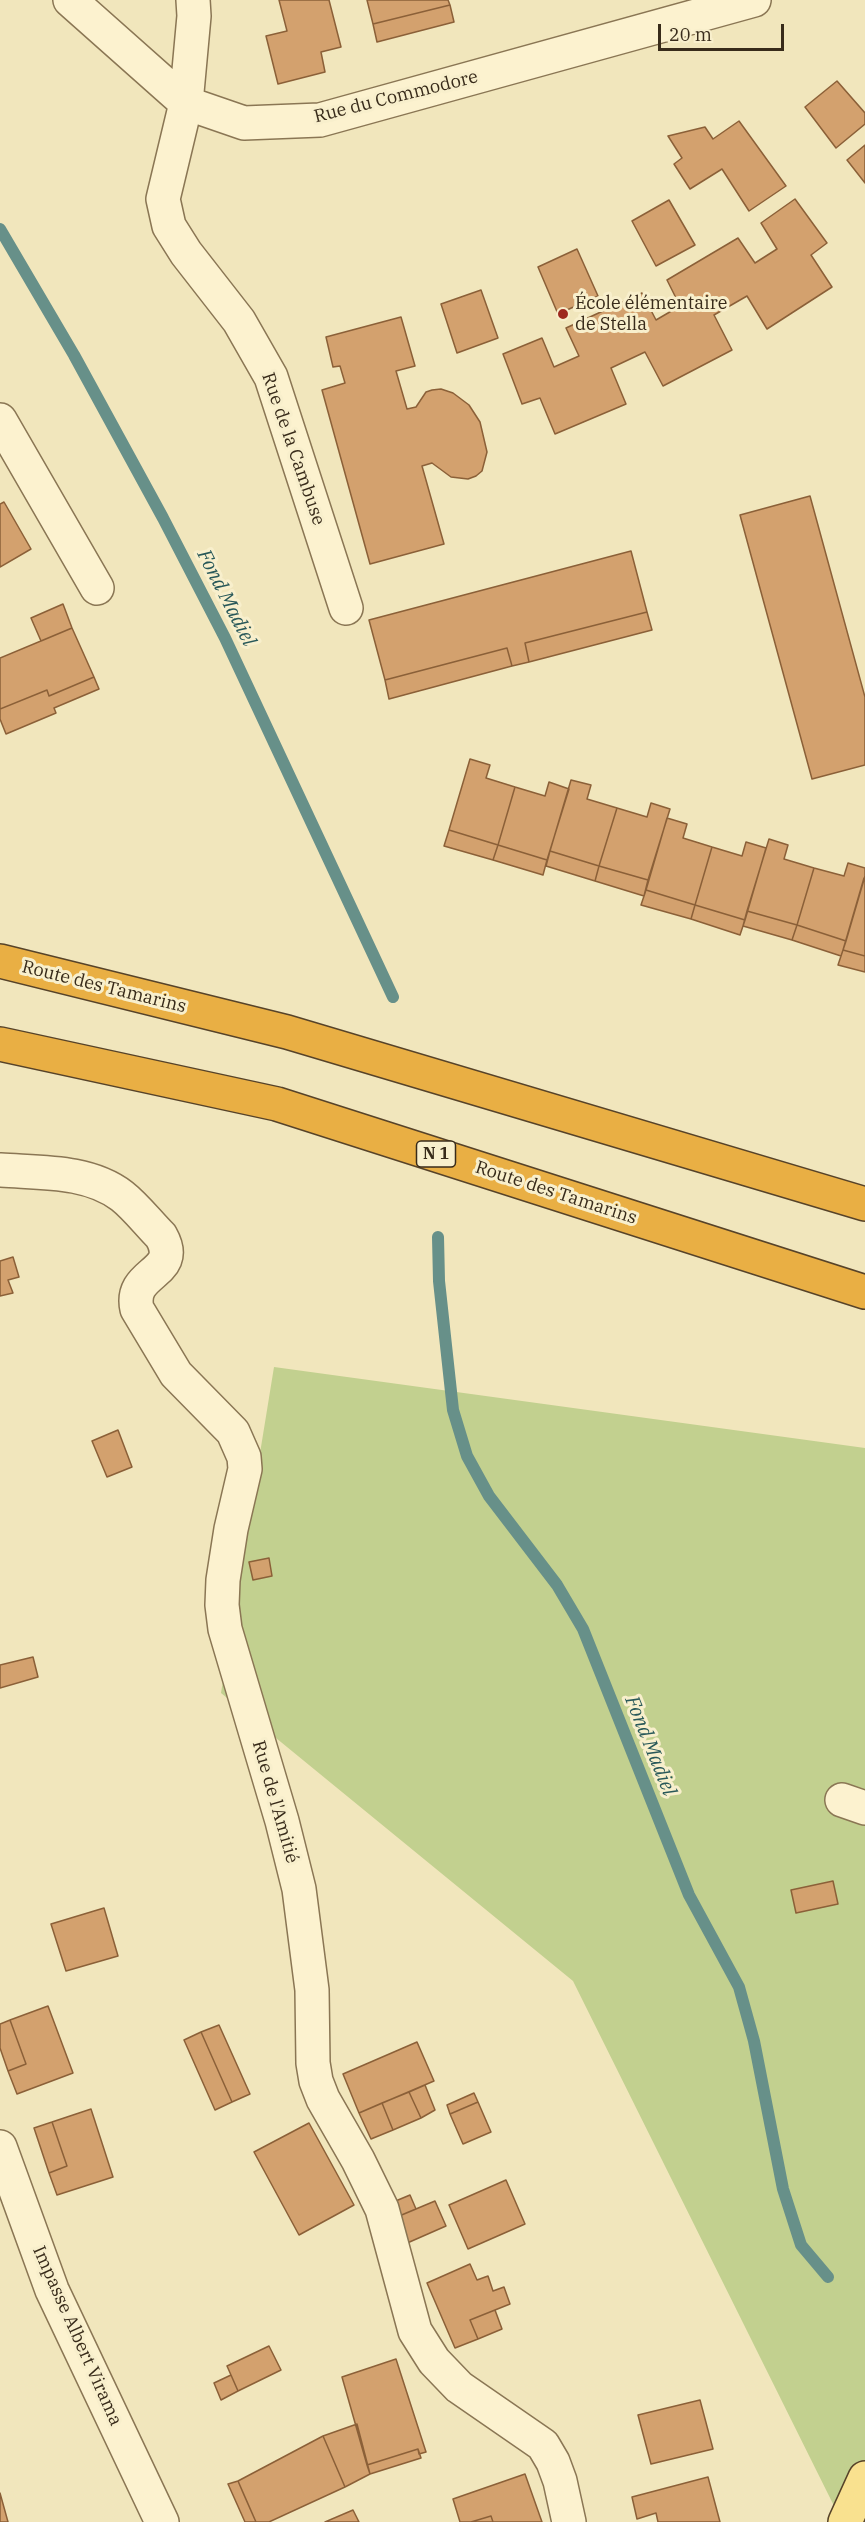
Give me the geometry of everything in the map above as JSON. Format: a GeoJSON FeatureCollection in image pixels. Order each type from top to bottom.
{"type":"FeatureCollection","features":[{"type":"Feature","properties":{"kind":"highway","name":"Route des Tamarins"},"geometry":{"type":"LineString","coordinates":[[0,961],[287,1032],[865,1204]]}},
{"type":"Feature","properties":{"kind":"highway","name":"Route des Tamarins"},"geometry":{"type":"LineString","coordinates":[[0,1044],[277,1104],[865,1292]]}},
{"type":"Feature","properties":{"kind":"main road"},"geometry":{"type":"LineString","coordinates":[[845,2522],[865,2478]]}},
{"type":"Feature","properties":{"kind":"street","name":"Rue du Commodore"},"geometry":{"type":"LineString","coordinates":[[70,0],[186,103],[244,123],[320,120],[737,2]]}},
{"type":"Feature","properties":{"kind":"street","name":"Rue de la Cambuse"},"geometry":{"type":"LineString","coordinates":[[193,0],[194,16],[186,103],[163,199],[169,226],[186,253],[239,321],[271,377],[346,608]]}},
{"type":"Feature","properties":{"kind":"street"},"geometry":{"type":"LineString","coordinates":[[0,420],[97,588]]}},
{"type":"Feature","properties":{"kind":"street","name":"Rue de l'Amitié"},"geometry":{"type":"LineString","coordinates":[[0,1170],[78,1176],[100,1185],[121,1196],[161,1236],[165,1244],[167,1259],[163,1266],[145,1279],[138,1288],[135,1299],[137,1309],[176,1374],[233,1432],[244,1457],[245,1469],[231,1529],[222,1605],[227,1637],[282,1821],[299,1889],[312,1990],[313,2063],[316,2081],[323,2099],[358,2160],[382,2209],[415,2331],[434,2361],[459,2387],[543,2445],[560,2481],[569,2522]]}},
{"type":"Feature","properties":{"kind":"street","name":"Impasse Albert Virama"},"geometry":{"type":"LineString","coordinates":[[0,2147],[52,2290],[162,2522]]}},
{"type":"Feature","properties":{"kind":"green space"},"geometry":{"type":"Polygon","coordinates":[[[274,1367],[865,1448],[865,2522],[842,2522],[573,1981],[221,1693],[274,1367]]]}},
{"type":"Feature","properties":{"kind":"building"},"geometry":{"type":"Polygon","coordinates":[[[279,0],[329,0],[341,47],[321,52],[325,72],[278,84],[266,36],[287,31],[279,0]]]}},
{"type":"Feature","properties":{"kind":"building"},"geometry":{"type":"Polygon","coordinates":[[[367,0],[448,0],[450,5],[373,24],[367,0]]]}},
{"type":"Feature","properties":{"kind":"building"},"geometry":{"type":"Polygon","coordinates":[[[450,5],[454,22],[377,42],[373,24],[450,5]]]}},
{"type":"Feature","properties":{"kind":"building"},"geometry":{"type":"Polygon","coordinates":[[[837,81],[865,113],[865,124],[836,148],[805,107],[837,81]]]}},
{"type":"Feature","properties":{"kind":"building"},"geometry":{"type":"Polygon","coordinates":[[[739,121],[786,186],[749,211],[722,169],[690,189],[674,164],[682,158],[668,136],[705,127],[713,139],[739,121]]]}},
{"type":"Feature","properties":{"kind":"building"},"geometry":{"type":"Polygon","coordinates":[[[865,145],[865,183],[847,160],[865,145]]]}},
{"type":"Feature","properties":{"kind":"building"},"geometry":{"type":"Polygon","coordinates":[[[795,199],[827,243],[811,255],[832,287],[767,329],[747,296],[714,315],[732,350],[663,386],[645,352],[611,368],[626,404],[555,434],[540,398],[522,404],[503,354],[542,338],[554,367],[579,356],[566,328],[642,293],[656,320],[680,306],[667,280],[738,238],[755,263],[777,249],[761,223],[795,199]]]}},
{"type":"Feature","properties":{"kind":"building"},"geometry":{"type":"Polygon","coordinates":[[[669,200],[695,245],[656,266],[632,221],[669,200]]]}},
{"type":"Feature","properties":{"kind":"building"},"geometry":{"type":"Polygon","coordinates":[[[577,249],[598,296],[558,314],[538,267],[577,249]]]}},
{"type":"Feature","properties":{"kind":"building"},"geometry":{"type":"Polygon","coordinates":[[[481,290],[498,338],[457,353],[441,304],[481,290]]]}},
{"type":"Feature","properties":{"kind":"building"},"geometry":{"type":"Polygon","coordinates":[[[401,317],[415,366],[396,371],[407,409],[416,407],[426,392],[441,389],[453,393],[469,405],[480,422],[487,452],[482,471],[468,479],[451,477],[432,463],[422,466],[444,544],[370,564],[322,390],[345,383],[340,366],[333,367],[326,337],[401,317]]]}},
{"type":"Feature","properties":{"kind":"building"},"geometry":{"type":"Polygon","coordinates":[[[810,496],[865,697],[865,765],[812,779],[740,515],[810,496]]]}},
{"type":"Feature","properties":{"kind":"building"},"geometry":{"type":"Polygon","coordinates":[[[4,502],[31,549],[0,567],[0,504],[4,502]]]}},
{"type":"Feature","properties":{"kind":"building"},"geometry":{"type":"Polygon","coordinates":[[[631,551],[647,612],[525,643],[529,662],[512,666],[507,648],[385,680],[369,620],[631,551]]]}},
{"type":"Feature","properties":{"kind":"building"},"geometry":{"type":"Polygon","coordinates":[[[63,604],[72,628],[41,641],[31,618],[63,604]]]}},
{"type":"Feature","properties":{"kind":"building"},"geometry":{"type":"Polygon","coordinates":[[[647,612],[652,630],[529,662],[525,643],[647,612]]]}},
{"type":"Feature","properties":{"kind":"building"},"geometry":{"type":"Polygon","coordinates":[[[72,628],[94,677],[49,696],[47,690],[0,709],[0,658],[72,628]]]}},
{"type":"Feature","properties":{"kind":"building"},"geometry":{"type":"Polygon","coordinates":[[[507,648],[512,666],[389,699],[385,680],[507,648]]]}},
{"type":"Feature","properties":{"kind":"building"},"geometry":{"type":"Polygon","coordinates":[[[94,677],[99,689],[54,708],[56,713],[6,734],[0,719],[0,709],[47,690],[49,696],[94,677]]]}},
{"type":"Feature","properties":{"kind":"building"},"geometry":{"type":"Polygon","coordinates":[[[470,759],[490,765],[486,778],[515,787],[498,845],[449,830],[470,759]]]}},
{"type":"Feature","properties":{"kind":"building"},"geometry":{"type":"Polygon","coordinates":[[[571,780],[591,785],[587,799],[617,808],[599,866],[550,851],[571,780]]]}},
{"type":"Feature","properties":{"kind":"building"},"geometry":{"type":"Polygon","coordinates":[[[549,782],[569,789],[547,860],[498,845],[515,787],[545,796],[549,782]]]}},
{"type":"Feature","properties":{"kind":"building"},"geometry":{"type":"Polygon","coordinates":[[[651,803],[670,809],[648,880],[599,866],[617,808],[647,817],[651,803]]]}},
{"type":"Feature","properties":{"kind":"building"},"geometry":{"type":"Polygon","coordinates":[[[667,818],[687,824],[683,838],[712,847],[695,905],[646,890],[667,818]]]}},
{"type":"Feature","properties":{"kind":"building"},"geometry":{"type":"Polygon","coordinates":[[[449,830],[498,845],[493,860],[444,846],[449,830]]]}},
{"type":"Feature","properties":{"kind":"building"},"geometry":{"type":"Polygon","coordinates":[[[769,839],[788,845],[784,859],[814,868],[797,925],[747,911],[769,839]]]}},
{"type":"Feature","properties":{"kind":"building"},"geometry":{"type":"Polygon","coordinates":[[[746,842],[766,848],[745,920],[695,905],[712,847],[742,856],[746,842]]]}},
{"type":"Feature","properties":{"kind":"building"},"geometry":{"type":"Polygon","coordinates":[[[498,845],[547,860],[543,875],[493,860],[498,845]]]}},
{"type":"Feature","properties":{"kind":"building"},"geometry":{"type":"Polygon","coordinates":[[[550,851],[599,866],[595,881],[546,866],[550,851]]]}},
{"type":"Feature","properties":{"kind":"building"},"geometry":{"type":"Polygon","coordinates":[[[848,863],[865,868],[865,876],[846,941],[797,925],[814,868],[844,876],[848,863]]]}},
{"type":"Feature","properties":{"kind":"building"},"geometry":{"type":"Polygon","coordinates":[[[599,866],[648,880],[644,896],[595,881],[599,866]]]}},
{"type":"Feature","properties":{"kind":"building"},"geometry":{"type":"Polygon","coordinates":[[[865,878],[865,956],[843,950],[865,878]]]}},
{"type":"Feature","properties":{"kind":"building"},"geometry":{"type":"Polygon","coordinates":[[[646,890],[695,905],[691,919],[641,905],[646,890]]]}},
{"type":"Feature","properties":{"kind":"building"},"geometry":{"type":"Polygon","coordinates":[[[695,905],[745,920],[740,935],[691,919],[695,905]]]}},
{"type":"Feature","properties":{"kind":"building"},"geometry":{"type":"Polygon","coordinates":[[[747,911],[797,925],[792,940],[743,926],[747,911]]]}},
{"type":"Feature","properties":{"kind":"building"},"geometry":{"type":"Polygon","coordinates":[[[797,925],[846,941],[841,956],[792,940],[797,925]]]}},
{"type":"Feature","properties":{"kind":"building"},"geometry":{"type":"Polygon","coordinates":[[[843,950],[865,956],[865,972],[838,965],[843,950]]]}},
{"type":"Feature","properties":{"kind":"building"},"geometry":{"type":"Polygon","coordinates":[[[13,1257],[19,1277],[8,1280],[13,1293],[0,1296],[0,1261],[13,1257]]]}},
{"type":"Feature","properties":{"kind":"building"},"geometry":{"type":"Polygon","coordinates":[[[118,1430],[132,1467],[107,1477],[92,1441],[118,1430]]]}},
{"type":"Feature","properties":{"kind":"building"},"geometry":{"type":"Polygon","coordinates":[[[269,1558],[272,1576],[253,1580],[249,1562],[269,1558]]]}},
{"type":"Feature","properties":{"kind":"building"},"geometry":{"type":"Polygon","coordinates":[[[33,1657],[38,1677],[0,1688],[0,1665],[33,1657]]]}},
{"type":"Feature","properties":{"kind":"building"},"geometry":{"type":"Polygon","coordinates":[[[833,1881],[838,1904],[796,1913],[791,1890],[833,1881]]]}},
{"type":"Feature","properties":{"kind":"building"},"geometry":{"type":"Polygon","coordinates":[[[104,1908],[118,1956],[66,1971],[51,1924],[104,1908]]]}},
{"type":"Feature","properties":{"kind":"building"},"geometry":{"type":"Polygon","coordinates":[[[48,2006],[73,2073],[17,2094],[8,2071],[26,2064],[10,2020],[48,2006]]]}},
{"type":"Feature","properties":{"kind":"building"},"geometry":{"type":"Polygon","coordinates":[[[10,2020],[26,2064],[8,2071],[0,2048],[0,2024],[10,2020]]]}},
{"type":"Feature","properties":{"kind":"building"},"geometry":{"type":"Polygon","coordinates":[[[219,2025],[250,2094],[232,2102],[201,2032],[219,2025]]]}},
{"type":"Feature","properties":{"kind":"building"},"geometry":{"type":"Polygon","coordinates":[[[201,2032],[232,2102],[215,2110],[184,2040],[201,2032]]]}},
{"type":"Feature","properties":{"kind":"building"},"geometry":{"type":"Polygon","coordinates":[[[417,2042],[434,2081],[359,2113],[343,2074],[417,2042]]]}},
{"type":"Feature","properties":{"kind":"building"},"geometry":{"type":"Polygon","coordinates":[[[425,2085],[435,2110],[421,2118],[409,2092],[425,2085]]]}},
{"type":"Feature","properties":{"kind":"building"},"geometry":{"type":"Polygon","coordinates":[[[409,2092],[421,2118],[393,2130],[382,2103],[409,2092]]]}},
{"type":"Feature","properties":{"kind":"building"},"geometry":{"type":"Polygon","coordinates":[[[474,2093],[478,2102],[450,2114],[447,2105],[474,2093]]]}},
{"type":"Feature","properties":{"kind":"building"},"geometry":{"type":"Polygon","coordinates":[[[478,2102],[491,2132],[463,2144],[450,2114],[478,2102]]]}},
{"type":"Feature","properties":{"kind":"building"},"geometry":{"type":"Polygon","coordinates":[[[382,2103],[393,2130],[371,2139],[359,2113],[382,2103]]]}},
{"type":"Feature","properties":{"kind":"building"},"geometry":{"type":"Polygon","coordinates":[[[91,2109],[113,2177],[57,2195],[49,2173],[67,2166],[52,2122],[91,2109]]]}},
{"type":"Feature","properties":{"kind":"building"},"geometry":{"type":"Polygon","coordinates":[[[52,2122],[67,2166],[49,2173],[34,2128],[52,2122]]]}},
{"type":"Feature","properties":{"kind":"building"},"geometry":{"type":"Polygon","coordinates":[[[309,2123],[354,2205],[299,2235],[254,2152],[309,2123]]]}},
{"type":"Feature","properties":{"kind":"building"},"geometry":{"type":"Polygon","coordinates":[[[506,2180],[525,2224],[468,2249],[449,2205],[506,2180]]]}},
{"type":"Feature","properties":{"kind":"building"},"geometry":{"type":"Polygon","coordinates":[[[410,2195],[416,2209],[392,2219],[386,2205],[410,2195]]]}},
{"type":"Feature","properties":{"kind":"building"},"geometry":{"type":"Polygon","coordinates":[[[435,2201],[446,2226],[405,2244],[392,2219],[435,2201]]]}},
{"type":"Feature","properties":{"kind":"building"},"geometry":{"type":"Polygon","coordinates":[[[470,2264],[477,2280],[488,2276],[493,2291],[504,2287],[510,2304],[470,2320],[478,2339],[455,2348],[427,2283],[470,2264]]]}},
{"type":"Feature","properties":{"kind":"building"},"geometry":{"type":"Polygon","coordinates":[[[495,2310],[502,2329],[478,2339],[470,2320],[495,2310]]]}},
{"type":"Feature","properties":{"kind":"building"},"geometry":{"type":"Polygon","coordinates":[[[269,2346],[281,2370],[238,2391],[227,2366],[269,2346]]]}},
{"type":"Feature","properties":{"kind":"building"},"geometry":{"type":"Polygon","coordinates":[[[396,2359],[426,2452],[419,2454],[418,2449],[367,2465],[342,2377],[396,2359]]]}},
{"type":"Feature","properties":{"kind":"building"},"geometry":{"type":"Polygon","coordinates":[[[231,2375],[238,2391],[221,2400],[214,2383],[231,2375]]]}},
{"type":"Feature","properties":{"kind":"building"},"geometry":{"type":"Polygon","coordinates":[[[700,2400],[713,2449],[651,2464],[638,2415],[700,2400]]]}},
{"type":"Feature","properties":{"kind":"building"},"geometry":{"type":"Polygon","coordinates":[[[357,2424],[370,2474],[345,2487],[323,2436],[357,2424]]]}},
{"type":"Feature","properties":{"kind":"building"},"geometry":{"type":"Polygon","coordinates":[[[323,2436],[345,2487],[269,2522],[256,2522],[238,2481],[323,2436]]]}},
{"type":"Feature","properties":{"kind":"building"},"geometry":{"type":"Polygon","coordinates":[[[418,2449],[421,2458],[370,2474],[367,2465],[418,2449]]]}},
{"type":"Feature","properties":{"kind":"building"},"geometry":{"type":"Polygon","coordinates":[[[525,2474],[542,2522],[493,2522],[491,2516],[471,2522],[460,2522],[453,2499],[525,2474]]]}},
{"type":"Feature","properties":{"kind":"building"},"geometry":{"type":"Polygon","coordinates":[[[708,2477],[720,2522],[658,2522],[656,2513],[637,2519],[632,2497],[708,2477]]]}},
{"type":"Feature","properties":{"kind":"building"},"geometry":{"type":"Polygon","coordinates":[[[238,2481],[256,2522],[245,2522],[228,2484],[238,2481]]]}},
{"type":"Feature","properties":{"kind":"building"},"geometry":{"type":"Polygon","coordinates":[[[0,2493],[8,2522],[0,2522],[0,2493]]]}},
{"type":"Feature","properties":{"kind":"building"},"geometry":{"type":"Polygon","coordinates":[[[353,2510],[359,2522],[325,2522],[353,2510]]]}},
{"type":"Feature","properties":{"kind":"building"},"geometry":{"type":"Polygon","coordinates":[[[491,2516],[493,2522],[471,2522],[491,2516]]]}},
{"type":"Feature","properties":{"kind":"waterway","name":"Fond Madiel"},"geometry":{"type":"LineString","coordinates":[[0,229],[74,355],[225,638],[393,997]]}},
{"type":"Feature","properties":{"kind":"waterway","name":"Fond Madiel"},"geometry":{"type":"LineString","coordinates":[[438,1237],[439,1281],[453,1410],[467,1456],[489,1496],[557,1585],[583,1629],[689,1895],[739,1987],[754,2041],[783,2189],[801,2245],[828,2277]]}},
{"type":"Feature","properties":{"kind":"place","name":"École élémentaire de Stella"},"geometry":{"type":"Point","coordinates":[563,314]}}]}
